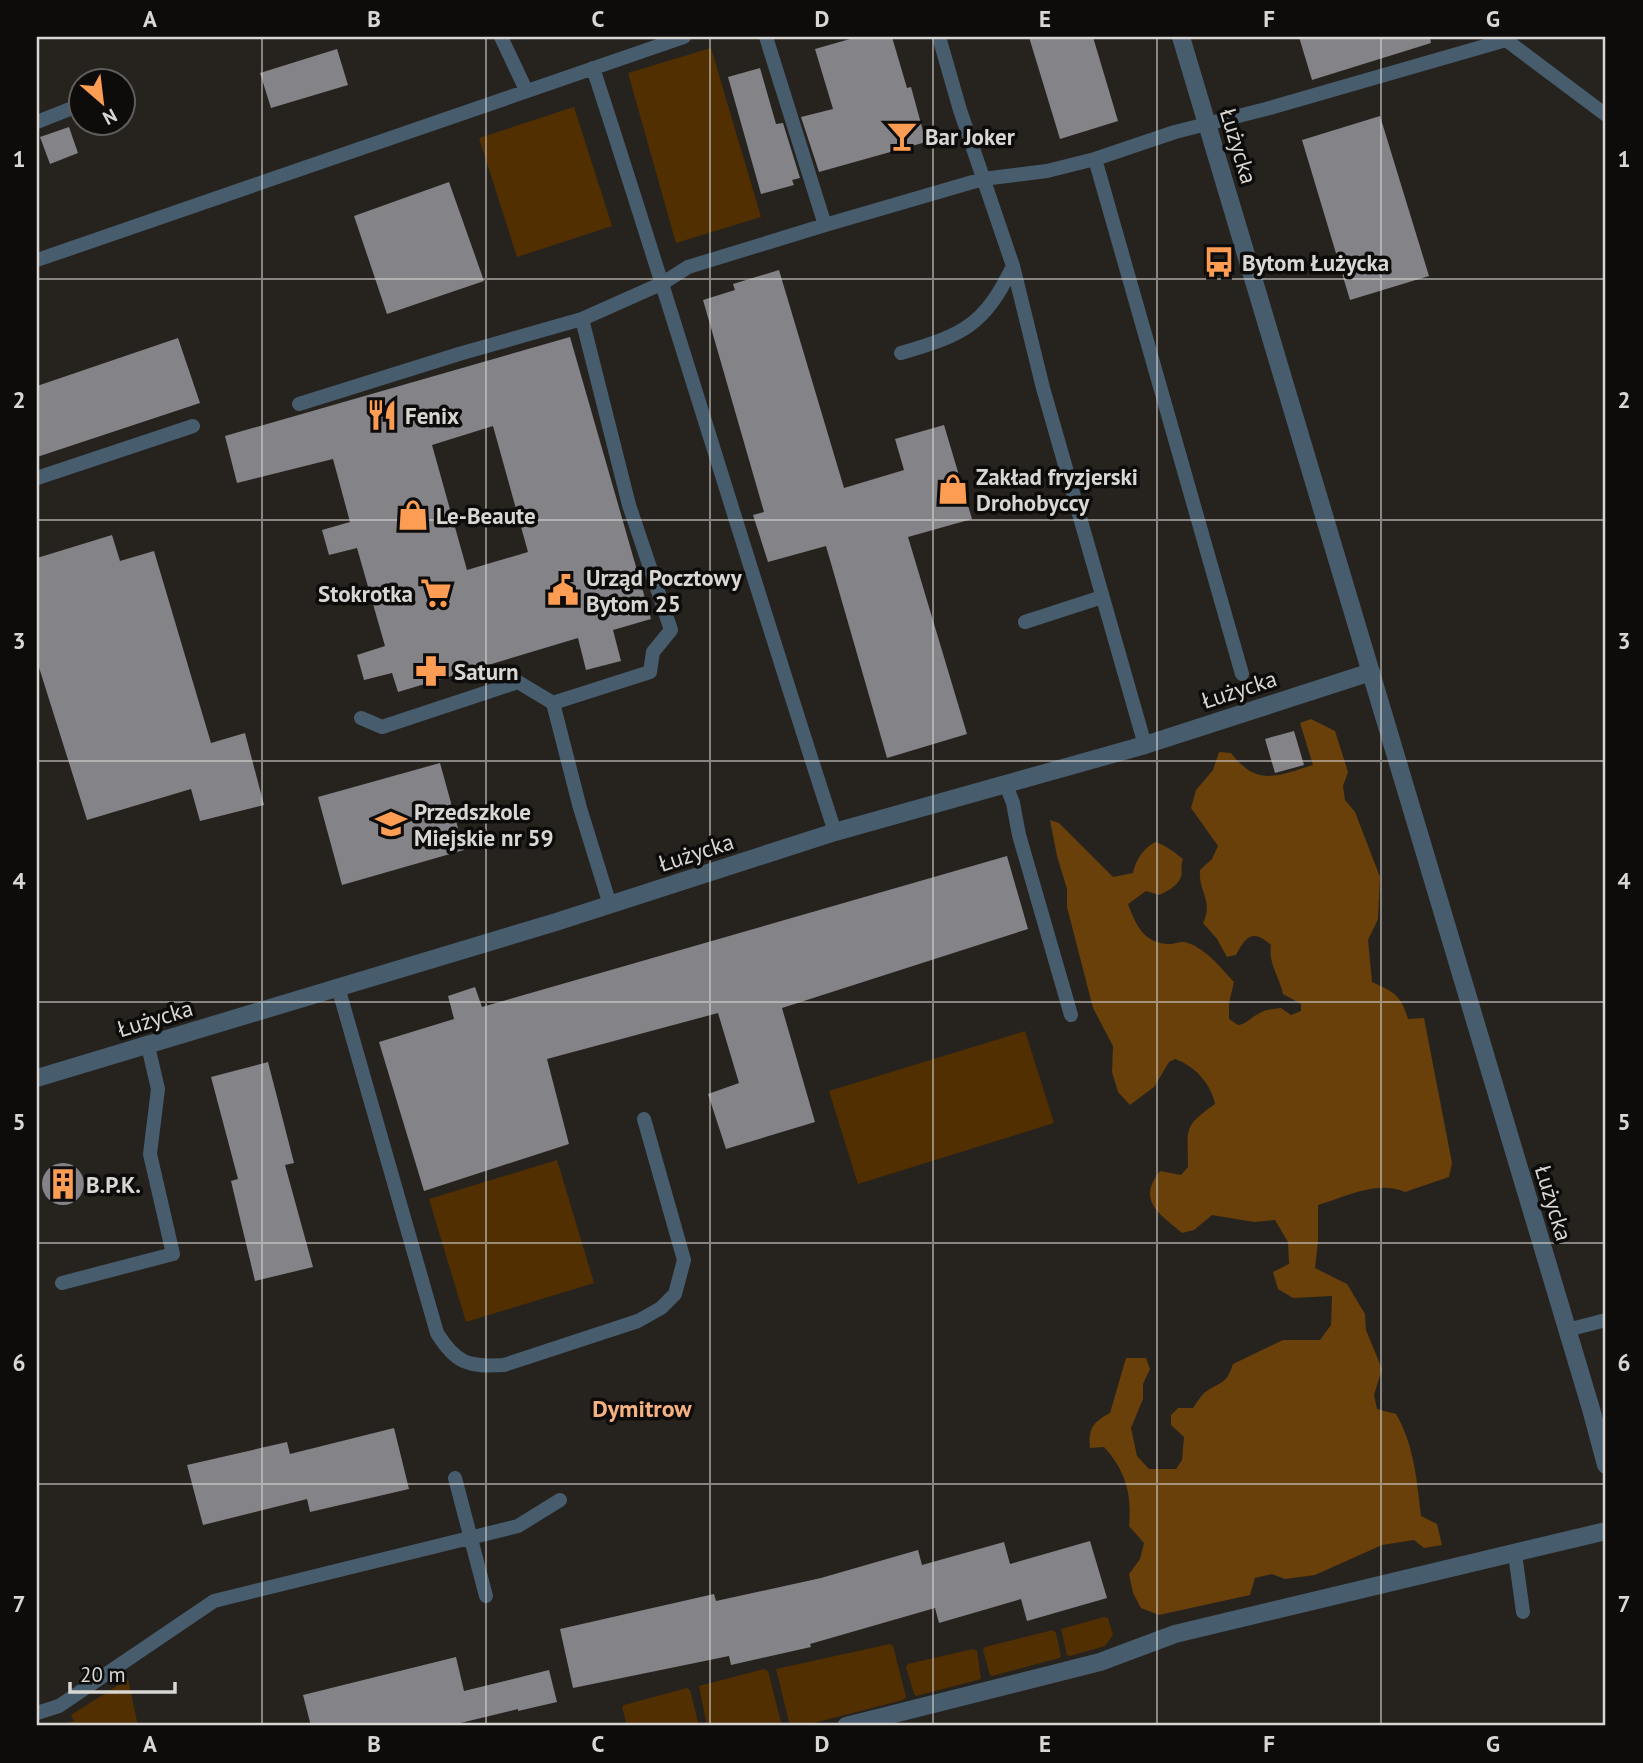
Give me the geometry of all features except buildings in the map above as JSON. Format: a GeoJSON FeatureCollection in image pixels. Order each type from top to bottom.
{"type":"FeatureCollection","features":[{"type":"Feature","properties":{"kind":"street","name":"Łużycka"},"geometry":{"type":"LineString","coordinates":[[1181,37],[1606,1465]]}},
{"type":"Feature","properties":{"kind":"street","name":"Łużycka"},"geometry":{"type":"LineString","coordinates":[[37,1078],[610,905],[835,832],[1145,745],[1371,672]]}},
{"type":"Feature","properties":{"kind":"street"},"geometry":{"type":"LineString","coordinates":[[846,1726],[1100,1662],[1175,1634],[1606,1531]]}},
{"type":"Feature","properties":{"kind":"lane"},"geometry":{"type":"LineString","coordinates":[[500,37],[526,90]]}},
{"type":"Feature","properties":{"kind":"lane"},"geometry":{"type":"LineString","coordinates":[[37,260],[684,37]]}},
{"type":"Feature","properties":{"kind":"lane"},"geometry":{"type":"LineString","coordinates":[[765,37],[825,225]]}},
{"type":"Feature","properties":{"kind":"lane"},"geometry":{"type":"LineString","coordinates":[[939,37],[1013,266],[1043,388],[1145,745]]}},
{"type":"Feature","properties":{"kind":"lane"},"geometry":{"type":"LineString","coordinates":[[299,404],[582,319],[663,283],[688,267],[825,225],[983,179],[1046,171],[1095,159],[1206,124],[1506,40],[1606,115]]}},
{"type":"Feature","properties":{"kind":"lane"},"geometry":{"type":"LineString","coordinates":[[593,68],[835,832]]}},
{"type":"Feature","properties":{"kind":"lane"},"geometry":{"type":"LineString","coordinates":[[37,122],[66,111]]}},
{"type":"Feature","properties":{"kind":"lane"},"geometry":{"type":"LineString","coordinates":[[1095,159],[1242,674]]}},
{"type":"Feature","properties":{"kind":"lane"},"geometry":{"type":"LineString","coordinates":[[901,353],[962,332],[980,318],[999,295],[1013,266]]}},
{"type":"Feature","properties":{"kind":"lane"},"geometry":{"type":"LineString","coordinates":[[553,703],[650,672],[653,652],[671,630],[629,505],[582,319]]}},
{"type":"Feature","properties":{"kind":"lane"},"geometry":{"type":"LineString","coordinates":[[37,478],[193,426]]}},
{"type":"Feature","properties":{"kind":"lane"},"geometry":{"type":"LineString","coordinates":[[1025,622],[1102,597]]}},
{"type":"Feature","properties":{"kind":"lane"},"geometry":{"type":"LineString","coordinates":[[361,718],[382,727],[518,682],[553,703],[580,808],[610,905]]}},
{"type":"Feature","properties":{"kind":"lane"},"geometry":{"type":"LineString","coordinates":[[1006,785],[1071,1015]]}},
{"type":"Feature","properties":{"kind":"lane"},"geometry":{"type":"LineString","coordinates":[[338,987],[437,1333],[449,1352],[461,1361],[482,1366],[504,1365],[638,1321],[661,1308],[675,1294],[684,1261],[644,1119]]}},
{"type":"Feature","properties":{"kind":"lane"},"geometry":{"type":"LineString","coordinates":[[62,1283],[173,1254],[150,1154],[158,1088],[148,1046]]}},
{"type":"Feature","properties":{"kind":"lane"},"geometry":{"type":"LineString","coordinates":[[1567,1330],[1606,1320]]}},
{"type":"Feature","properties":{"kind":"lane"},"geometry":{"type":"LineString","coordinates":[[455,1478],[472,1536],[485,1596]]}},
{"type":"Feature","properties":{"kind":"lane"},"geometry":{"type":"LineString","coordinates":[[37,1713],[59,1706],[214,1601],[518,1526],[561,1500]]}},
{"type":"Feature","properties":{"kind":"lane"},"geometry":{"type":"LineString","coordinates":[[1515,1554],[1523,1612]]}},
{"type":"Feature","properties":{"kind":"shaded area"},"geometry":{"type":"Polygon","coordinates":[[[711,48],[761,217],[676,243],[628,73],[711,48]]]}},
{"type":"Feature","properties":{"kind":"shaded area"},"geometry":{"type":"Polygon","coordinates":[[[574,107],[612,226],[517,257],[479,138],[574,107]]]}},
{"type":"Feature","properties":{"kind":"shaded area"},"geometry":{"type":"Polygon","coordinates":[[[1311,719],[1335,731],[1348,772],[1343,786],[1345,800],[1355,812],[1380,877],[1378,919],[1368,940],[1372,982],[1396,995],[1403,1004],[1408,1019],[1424,1018],[1452,1163],[1449,1177],[1405,1192],[1373,1189],[1318,1205],[1315,1268],[1347,1284],[1365,1314],[1366,1330],[1382,1369],[1374,1395],[1377,1409],[1396,1414],[1402,1426],[1414,1464],[1421,1516],[1437,1524],[1442,1545],[1424,1548],[1414,1540],[1382,1545],[1315,1575],[1285,1579],[1272,1574],[1255,1578],[1250,1595],[1159,1615],[1141,1608],[1133,1593],[1129,1574],[1140,1559],[1144,1543],[1129,1526],[1128,1494],[1122,1474],[1104,1447],[1090,1448],[1093,1427],[1110,1413],[1126,1358],[1146,1358],[1150,1369],[1143,1384],[1143,1399],[1131,1428],[1137,1456],[1149,1469],[1176,1469],[1182,1460],[1184,1437],[1171,1425],[1171,1415],[1178,1408],[1193,1408],[1204,1393],[1225,1380],[1233,1364],[1283,1340],[1320,1340],[1331,1325],[1332,1296],[1293,1298],[1278,1289],[1273,1272],[1289,1264],[1288,1242],[1275,1220],[1254,1222],[1212,1215],[1194,1230],[1182,1233],[1154,1206],[1150,1191],[1153,1181],[1160,1171],[1181,1175],[1188,1167],[1189,1130],[1197,1118],[1215,1104],[1201,1077],[1189,1066],[1175,1059],[1169,1062],[1154,1087],[1130,1105],[1118,1092],[1112,1072],[1113,1046],[1093,1008],[1067,907],[1067,889],[1050,820],[1059,823],[1113,877],[1133,873],[1141,855],[1155,842],[1183,859],[1181,877],[1174,886],[1159,895],[1146,891],[1128,904],[1142,931],[1159,943],[1188,943],[1213,960],[1234,982],[1229,1003],[1229,1019],[1238,1025],[1269,1010],[1281,1008],[1291,1015],[1301,1011],[1301,1004],[1283,994],[1272,964],[1271,945],[1259,937],[1250,937],[1236,955],[1227,957],[1217,939],[1203,923],[1207,909],[1200,870],[1212,859],[1218,846],[1191,808],[1196,790],[1213,770],[1219,752],[1231,753],[1241,764],[1259,775],[1289,773],[1313,765],[1300,723],[1311,719]]]}},
{"type":"Feature","properties":{"kind":"shaded area"},"geometry":{"type":"Polygon","coordinates":[[[1025,1031],[1054,1123],[858,1184],[829,1091],[1025,1031]]]}},
{"type":"Feature","properties":{"kind":"shaded area"},"geometry":{"type":"Polygon","coordinates":[[[557,1160],[594,1283],[466,1322],[429,1199],[557,1160]]]}},
{"type":"Feature","properties":{"kind":"shaded area"},"geometry":{"type":"Polygon","coordinates":[[[1108,1618],[1113,1635],[1105,1646],[1067,1655],[1061,1629],[1108,1618]]]}},
{"type":"Feature","properties":{"kind":"shaded area"},"geometry":{"type":"Polygon","coordinates":[[[1053,1630],[1061,1656],[1059,1658],[990,1675],[983,1650],[985,1647],[1053,1630]]]}},
{"type":"Feature","properties":{"kind":"shaded area"},"geometry":{"type":"Polygon","coordinates":[[[890,1644],[893,1646],[906,1697],[903,1700],[802,1726],[790,1726],[776,1669],[890,1644]]]}},
{"type":"Feature","properties":{"kind":"shaded area"},"geometry":{"type":"Polygon","coordinates":[[[973,1649],[977,1651],[981,1679],[916,1696],[914,1694],[906,1667],[908,1664],[973,1649]]]}},
{"type":"Feature","properties":{"kind":"shaded area"},"geometry":{"type":"Polygon","coordinates":[[[764,1669],[768,1671],[782,1726],[707,1726],[699,1686],[764,1669]]]}},
{"type":"Feature","properties":{"kind":"shaded area"},"geometry":{"type":"Polygon","coordinates":[[[128,1679],[138,1726],[56,1726],[74,1721],[71,1715],[128,1679]]]}},
{"type":"Feature","properties":{"kind":"shaded area"},"geometry":{"type":"Polygon","coordinates":[[[687,1688],[690,1690],[699,1726],[627,1726],[622,1707],[624,1705],[687,1688]]]}},
{"type":"Feature","properties":{"kind":"place","name":"Bar Joker"},"geometry":{"type":"Point","coordinates":[902,136]}},
{"type":"Feature","properties":{"kind":"place","name":"Bytom Łużycka"},"geometry":{"type":"Point","coordinates":[1219,262]}},
{"type":"Feature","properties":{"kind":"place","name":"Fenix"},"geometry":{"type":"Point","coordinates":[382,415]}},
{"type":"Feature","properties":{"kind":"place","name":"Zakład fryzjerski Drohobyccy"},"geometry":{"type":"Point","coordinates":[953,489]}},
{"type":"Feature","properties":{"kind":"place","name":"Le-Beaute"},"geometry":{"type":"Point","coordinates":[413,515]}},
{"type":"Feature","properties":{"kind":"place","name":"Urząd Pocztowy Bytom 25"},"geometry":{"type":"Point","coordinates":[563,590]}},
{"type":"Feature","properties":{"kind":"place","name":"Stokrotka"},"geometry":{"type":"Point","coordinates":[436,593]}},
{"type":"Feature","properties":{"kind":"place","name":"Saturn"},"geometry":{"type":"Point","coordinates":[431,671]}},
{"type":"Feature","properties":{"kind":"place","name":"Przedszkole Miejskie nr 59"},"geometry":{"type":"Point","coordinates":[391,824]}},
{"type":"Feature","properties":{"kind":"place","name":"B.P.K."},"geometry":{"type":"Point","coordinates":[63,1184]}},
{"type":"Feature","properties":{"kind":"district","name":"Dymitrow"},"geometry":{"type":"Point","coordinates":[642,1408]}}]}
